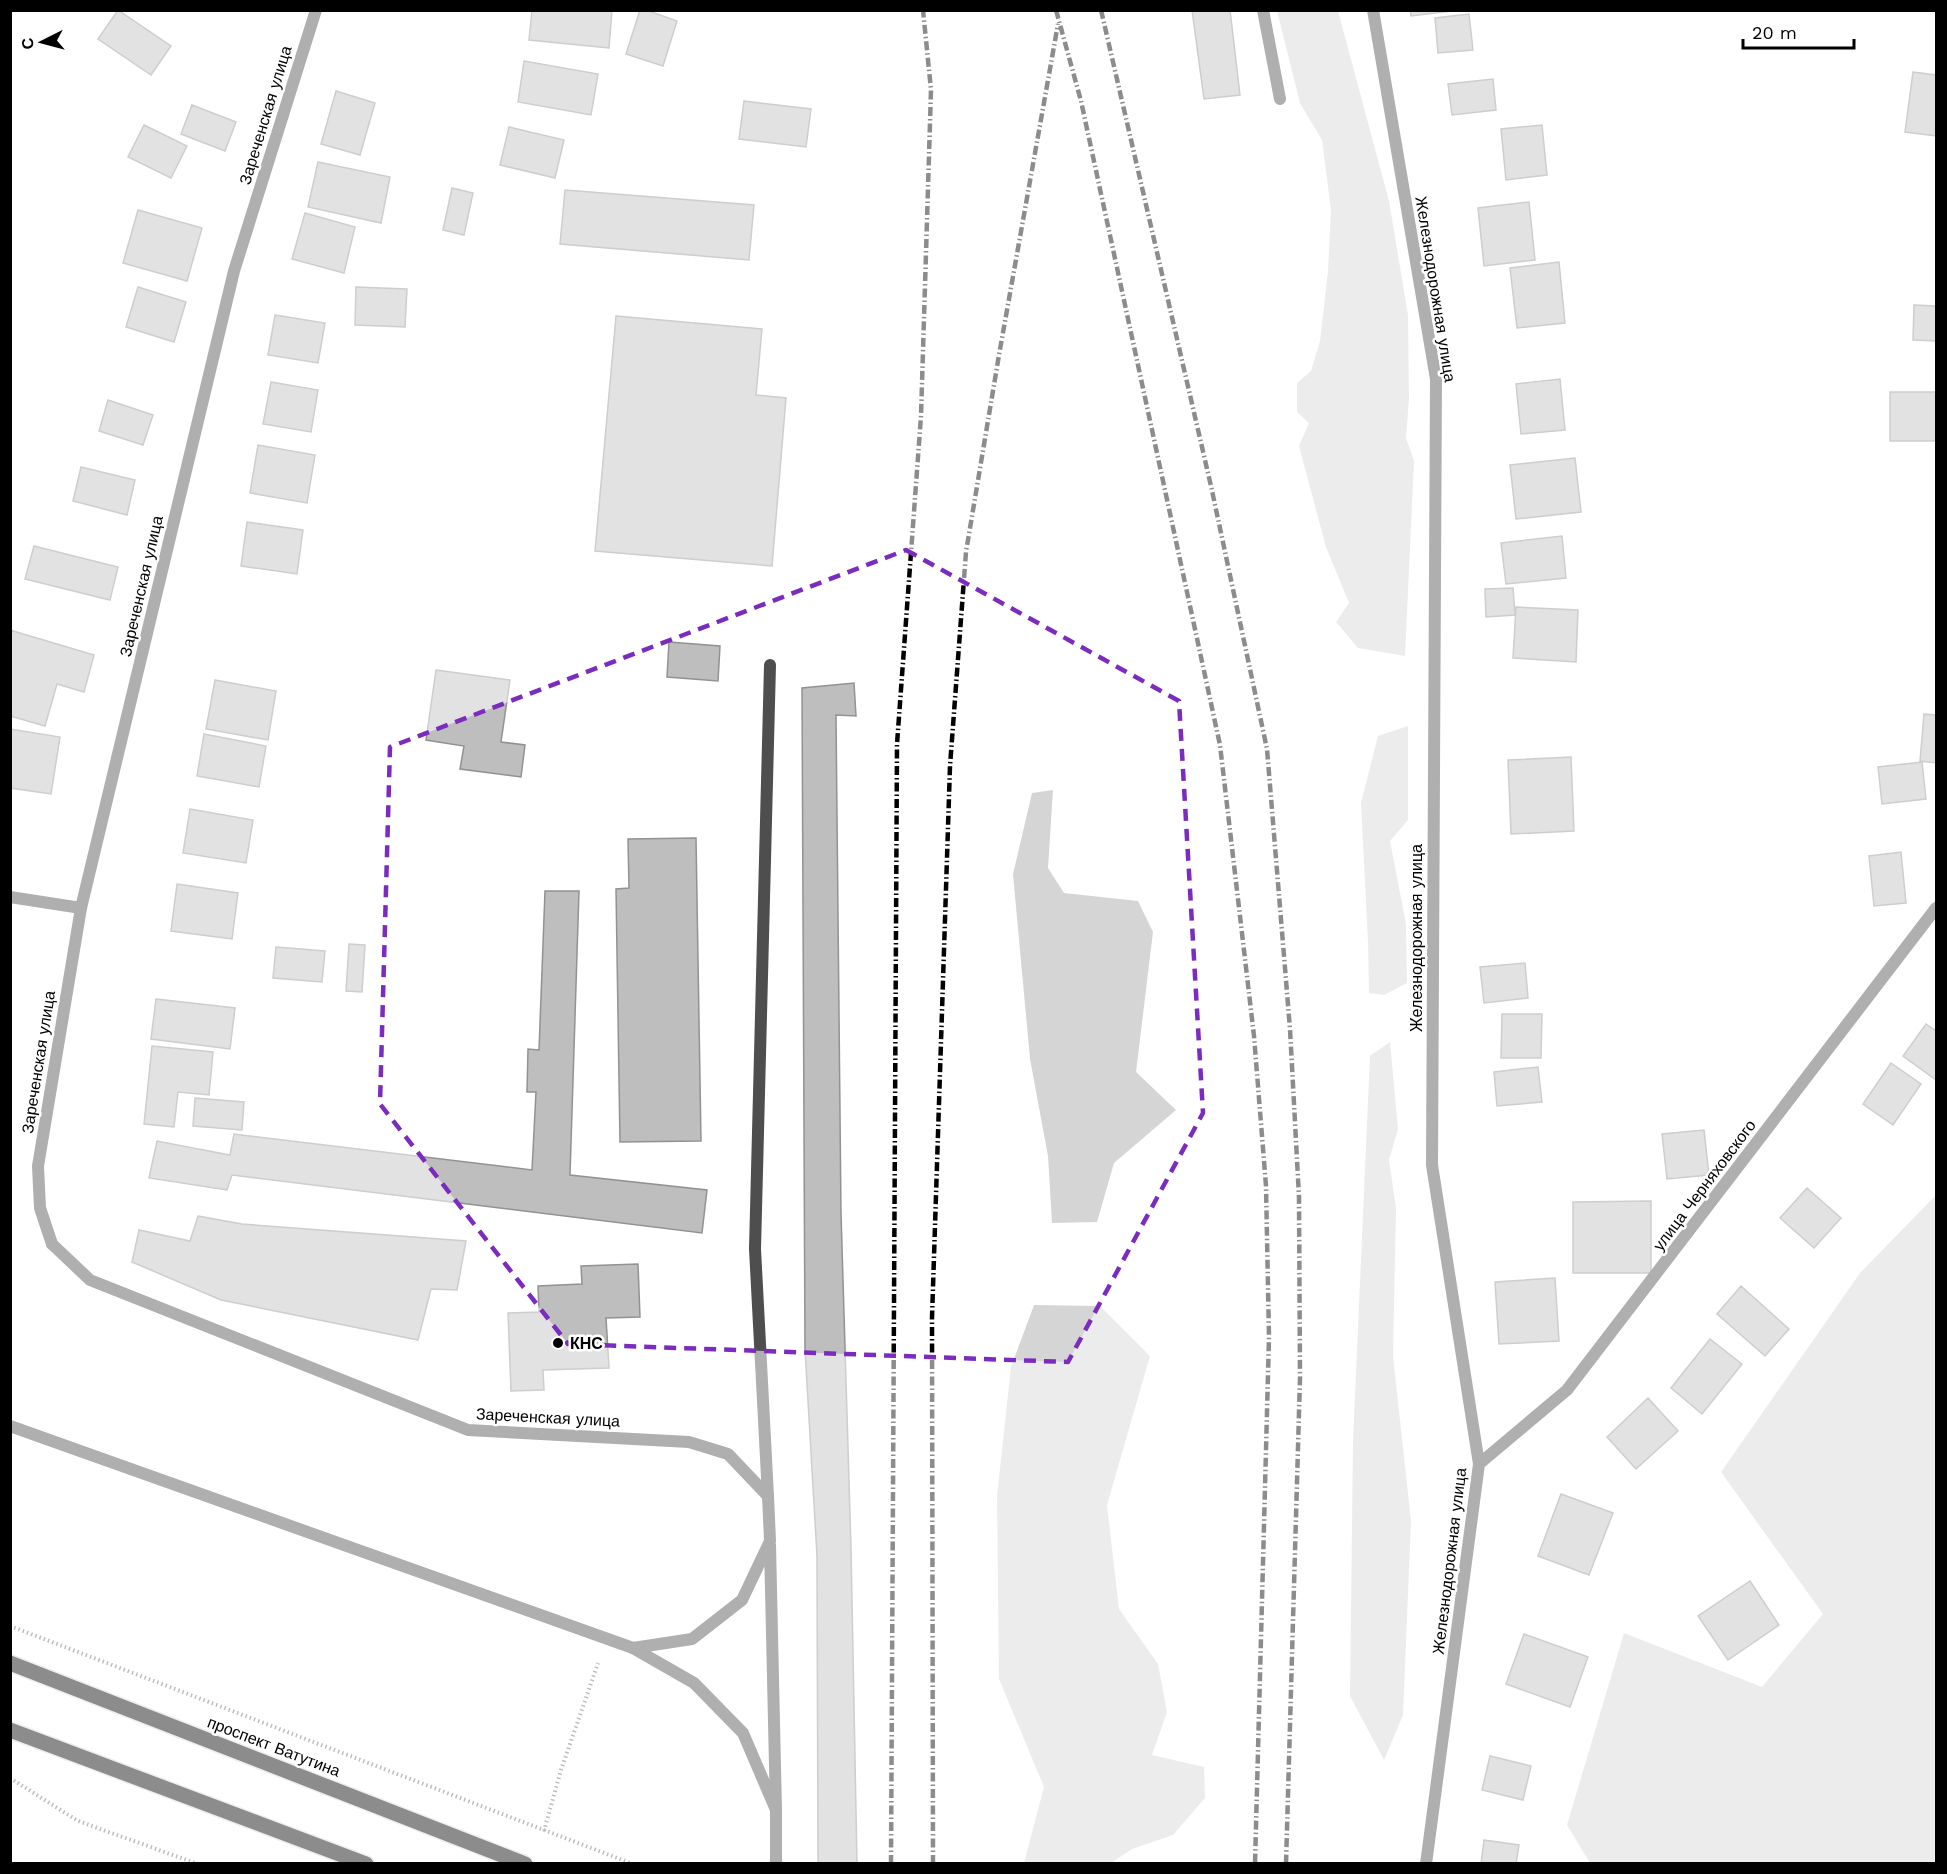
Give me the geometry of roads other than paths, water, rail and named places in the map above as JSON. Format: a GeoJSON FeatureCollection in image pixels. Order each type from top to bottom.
{"type":"FeatureCollection","features":[{"type":"Feature","properties":{"kind":"main road","name":"проспект Ватутина"},"geometry":{"type":"LineString","coordinates":[[10,1663],[525,1863]]}},
{"type":"Feature","properties":{"kind":"main road"},"geometry":{"type":"LineString","coordinates":[[10,1730],[366,1863]]}},
{"type":"Feature","properties":{"kind":"street","name":"Зареченская улица"},"geometry":{"type":"LineString","coordinates":[[316,10],[234,271],[81,908],[38,1166],[40,1208],[52,1244],[90,1280],[468,1430],[688,1442],[728,1454],[768,1496]]}},
{"type":"Feature","properties":{"kind":"street"},"geometry":{"type":"LineString","coordinates":[[1263,10],[1280,99]]}},
{"type":"Feature","properties":{"kind":"street","name":"Железнодорожная улица"},"geometry":{"type":"LineString","coordinates":[[1373,10],[1436,379],[1432,1165],[1479,1464],[1426,1863]]}},
{"type":"Feature","properties":{"kind":"street"},"geometry":{"type":"LineString","coordinates":[[770,665],[755,1249],[770,1541],[776,1863]]}},
{"type":"Feature","properties":{"kind":"street"},"geometry":{"type":"LineString","coordinates":[[10,897],[81,908]]}},
{"type":"Feature","properties":{"kind":"street","name":"улица Черняховского"},"geometry":{"type":"LineString","coordinates":[[1479,1464],[1567,1390],[1936,908]]}},
{"type":"Feature","properties":{"kind":"street"},"geometry":{"type":"LineString","coordinates":[[10,1426],[633,1648],[694,1683],[742,1733],[776,1810]]}},
{"type":"Feature","properties":{"kind":"street"},"geometry":{"type":"LineString","coordinates":[[633,1648],[692,1639],[742,1599],[770,1541]]}},
{"type":"Feature","properties":{"kind":"railway"},"geometry":{"type":"LineString","coordinates":[[891,1864],[897,744],[921,416],[931,90],[923,10]]}},
{"type":"Feature","properties":{"kind":"railway"},"geometry":{"type":"LineString","coordinates":[[1056,10],[1081,101],[1220,745],[1254,1036],[1266,1186],[1269,1337],[1255,1864]]}},
{"type":"Feature","properties":{"kind":"railway"},"geometry":{"type":"LineString","coordinates":[[1101,10],[1211,486],[1267,749],[1290,1029],[1299,1197],[1300,1378],[1286,1864]]}},
{"type":"Feature","properties":{"kind":"railway"},"geometry":{"type":"LineString","coordinates":[[933,1864],[932,1318],[950,766],[966,552],[1058,24]]}},
{"type":"Feature","properties":{"kind":"place","name":"КНС"},"geometry":{"type":"Point","coordinates":[558,1343]}}]}
